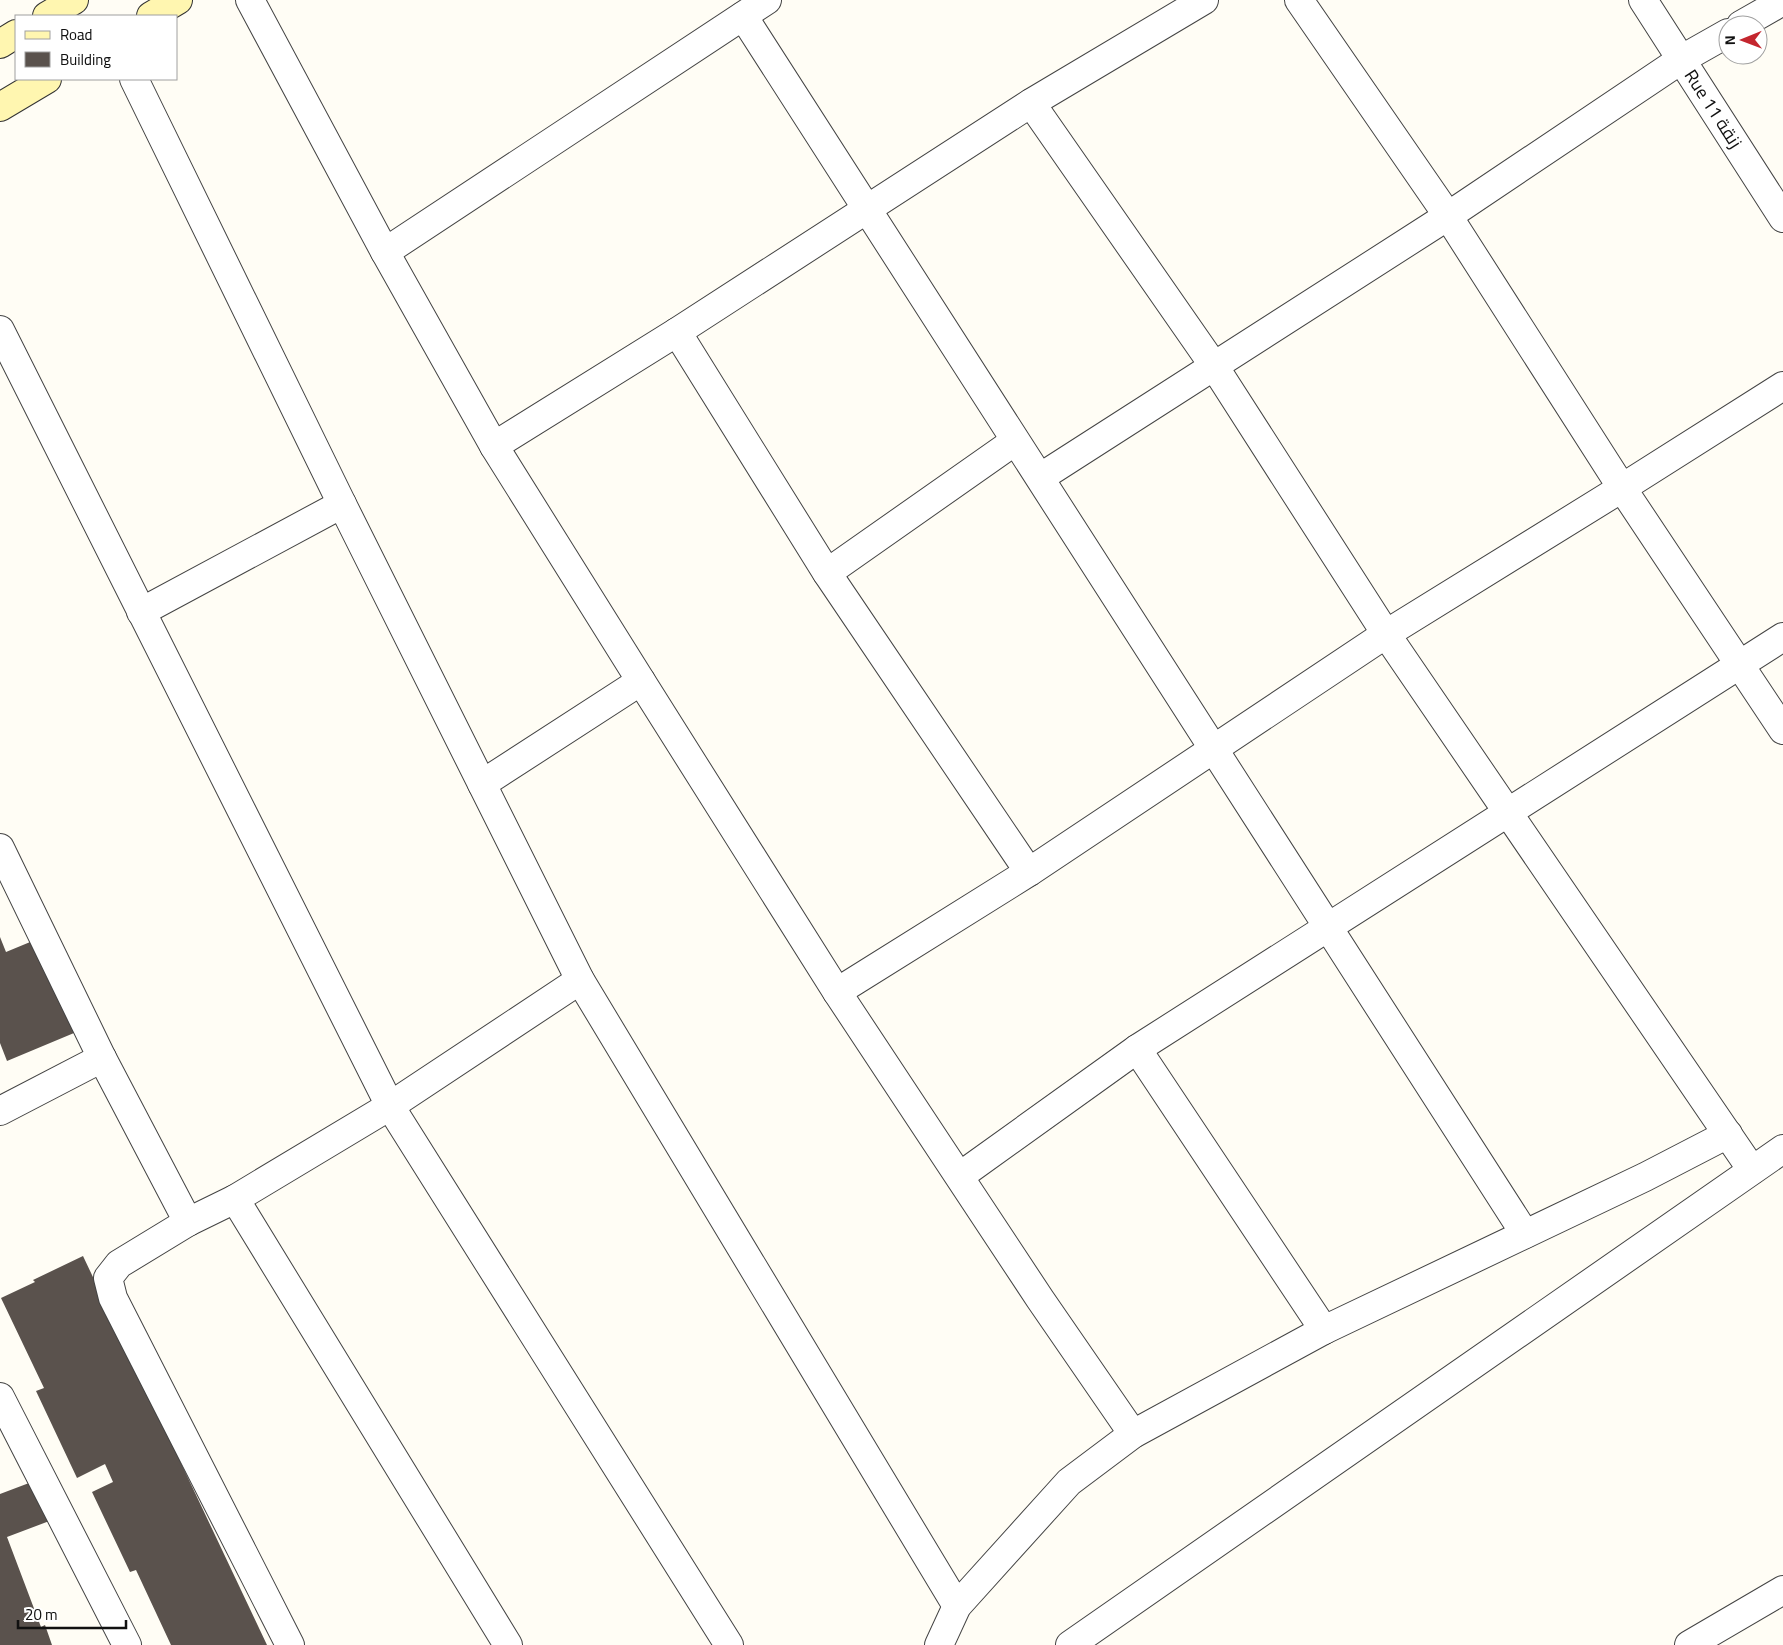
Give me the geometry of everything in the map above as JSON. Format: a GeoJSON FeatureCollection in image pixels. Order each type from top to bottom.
{"type":"FeatureCollection","features":[{"type":"Feature","properties":{"kind":"main road"},"geometry":{"type":"LineString","coordinates":[[49,15],[74,0]]}},
{"type":"Feature","properties":{"kind":"main road"},"geometry":{"type":"LineString","coordinates":[[153,15],[178,0]]}},
{"type":"Feature","properties":{"kind":"main road"},"geometry":{"type":"LineString","coordinates":[[0,107],[45,80]]}},
{"type":"Feature","properties":{"kind":"street"},"geometry":{"type":"LineString","coordinates":[[250,0],[385,252],[494,446],[837,992],[1040,1299],[1133,1434]]}},
{"type":"Feature","properties":{"kind":"street"},"geometry":{"type":"LineString","coordinates":[[385,252],[767,0]]}},
{"type":"Feature","properties":{"kind":"street"},"geometry":{"type":"LineString","coordinates":[[494,446],[677,332],[1031,103],[1204,0]]}},
{"type":"Feature","properties":{"kind":"street"},"geometry":{"type":"LineString","coordinates":[[1299,0],[1448,216],[1622,488],[1783,730]]}},
{"type":"Feature","properties":{"kind":"street","name":"Rue 11 زنقة"},"geometry":{"type":"LineString","coordinates":[[1643,0],[1783,218]]}},
{"type":"Feature","properties":{"kind":"street"},"geometry":{"type":"LineString","coordinates":[[1758,15],[1783,1]]}},
{"type":"Feature","properties":{"kind":"street"},"geometry":{"type":"LineString","coordinates":[[743,16],[1041,477],[1213,749],[1525,1234]]}},
{"type":"Feature","properties":{"kind":"street"},"geometry":{"type":"LineString","coordinates":[[1041,477],[1448,216],[1682,59],[1718,38]]}},
{"type":"Feature","properties":{"kind":"street"},"geometry":{"type":"LineString","coordinates":[[134,80],[342,504],[580,980],[958,1606]]}},
{"type":"Feature","properties":{"kind":"street"},"geometry":{"type":"LineString","coordinates":[[1031,103],[1214,366],[1386,634],[1752,1170]]}},
{"type":"Feature","properties":{"kind":"street"},"geometry":{"type":"LineString","coordinates":[[0,330],[390,1106],[729,1645]]}},
{"type":"Feature","properties":{"kind":"street"},"geometry":{"type":"LineString","coordinates":[[677,332],[827,573],[1029,872]]}},
{"type":"Feature","properties":{"kind":"street"},"geometry":{"type":"LineString","coordinates":[[837,992],[1029,872],[1386,634],[1783,386]]}},
{"type":"Feature","properties":{"kind":"street"},"geometry":{"type":"LineString","coordinates":[[827,573],[1016,441]]}},
{"type":"Feature","properties":{"kind":"street"},"geometry":{"type":"LineString","coordinates":[[141,612],[342,504]]}},
{"type":"Feature","properties":{"kind":"street"},"geometry":{"type":"LineString","coordinates":[[960,1176],[1137,1049],[1783,637]]}},
{"type":"Feature","properties":{"kind":"street"},"geometry":{"type":"LineString","coordinates":[[482,784],[641,681]]}},
{"type":"Feature","properties":{"kind":"street"},"geometry":{"type":"LineString","coordinates":[[0,848],[102,1058],[188,1222]]}},
{"type":"Feature","properties":{"kind":"street"},"geometry":{"type":"LineString","coordinates":[[290,1645],[112,1298],[108,1278],[118,1264],[188,1222],[234,1199],[390,1106],[580,980]]}},
{"type":"Feature","properties":{"kind":"street"},"geometry":{"type":"LineString","coordinates":[[1137,1049],[1324,1330]]}},
{"type":"Feature","properties":{"kind":"street"},"geometry":{"type":"LineString","coordinates":[[0,1111],[102,1058]]}},
{"type":"Feature","properties":{"kind":"street"},"geometry":{"type":"LineString","coordinates":[[939,1645],[958,1606],[1070,1482],[1133,1434],[1324,1330],[1645,1177],[1728,1134]]}},
{"type":"Feature","properties":{"kind":"street"},"geometry":{"type":"LineString","coordinates":[[1070,1645],[1783,1149]]}},
{"type":"Feature","properties":{"kind":"street"},"geometry":{"type":"LineString","coordinates":[[234,1199],[508,1645]]}},
{"type":"Feature","properties":{"kind":"street"},"geometry":{"type":"LineString","coordinates":[[0,1397],[126,1645]]}},
{"type":"Feature","properties":{"kind":"street"},"geometry":{"type":"LineString","coordinates":[[1689,1645],[1783,1590]]}},
{"type":"Feature","properties":{"kind":"building"},"geometry":{"type":"Polygon","coordinates":[[[0,937],[6,952],[35,940],[74,1033],[7,1061],[0,1043],[0,937]]]}},
{"type":"Feature","properties":{"kind":"building"},"geometry":{"type":"Polygon","coordinates":[[[83,1256],[267,1645],[171,1645],[136,1570],[130,1572],[92,1492],[113,1482],[105,1464],[77,1478],[36,1391],[44,1388],[1,1298],[83,1256]]]}},
{"type":"Feature","properties":{"kind":"building"},"geometry":{"type":"Polygon","coordinates":[[[37,1480],[52,1520],[7,1537],[41,1627],[45,1625],[52,1645],[0,1645],[0,1494],[37,1480]]]}}]}
